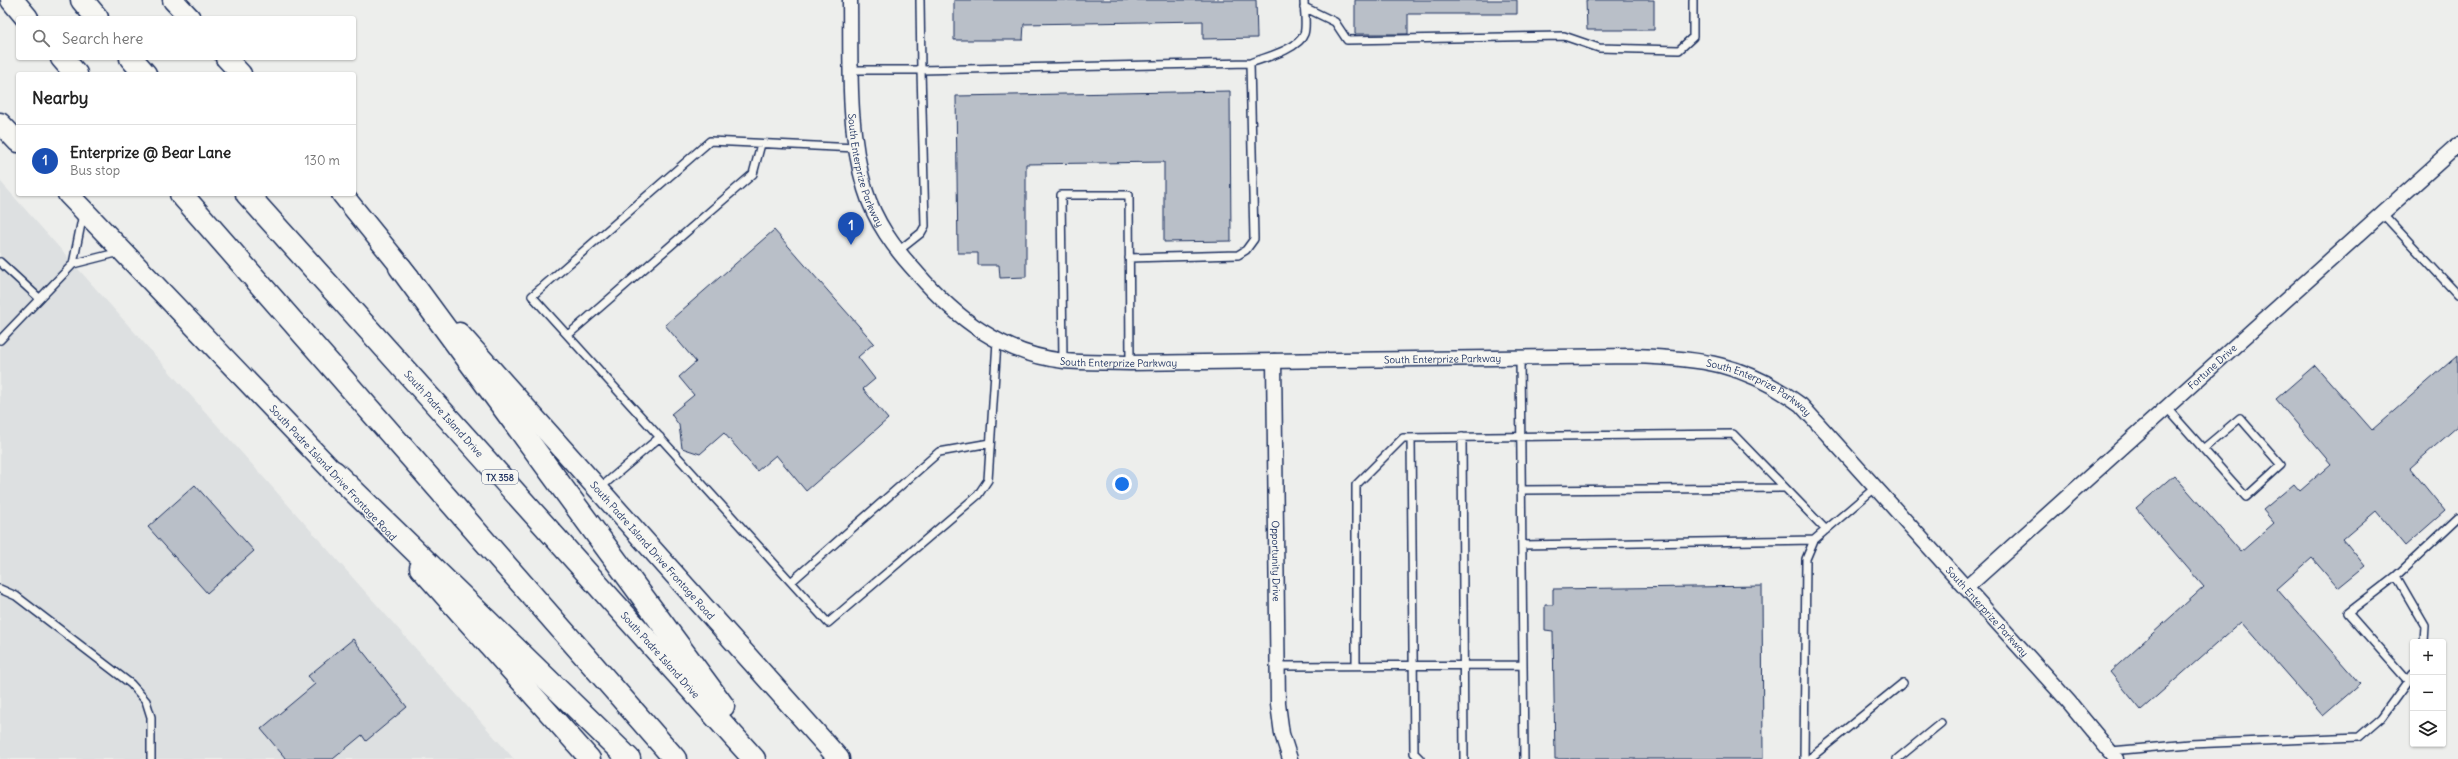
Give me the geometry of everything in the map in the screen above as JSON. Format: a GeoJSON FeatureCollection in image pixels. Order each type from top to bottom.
{"type":"FeatureCollection","features":[{"type":"Feature","properties":{"kind":"highway"},"geometry":{"type":"LineString","coordinates":[[12,0],[25,16]]}},
{"type":"Feature","properties":{"kind":"highway"},"geometry":{"type":"LineString","coordinates":[[82,0],[95,16]]}},
{"type":"Feature","properties":{"kind":"highway"},"geometry":{"type":"LineString","coordinates":[[64,60],[74,72]]}},
{"type":"Feature","properties":{"kind":"highway"},"geometry":{"type":"LineString","coordinates":[[133,60],[143,72]]}},
{"type":"Feature","properties":{"kind":"highway"},"geometry":{"type":"LineString","coordinates":[[183,196],[675,759]]}},
{"type":"Feature","properties":{"kind":"highway","name":"South Padre Island Drive"},"geometry":{"type":"LineString","coordinates":[[249,196],[754,759]]}},
{"type":"Feature","properties":{"kind":"highway"},"geometry":{"type":"LineString","coordinates":[[400,267],[762,759]]}},
{"type":"Feature","properties":{"kind":"highway"},"geometry":{"type":"LineString","coordinates":[[334,472],[629,759]]}},
{"type":"Feature","properties":{"kind":"main road"},"geometry":{"type":"LineString","coordinates":[[173,0],[188,16]]}},
{"type":"Feature","properties":{"kind":"main road"},"geometry":{"type":"LineString","coordinates":[[228,60],[239,72]]}},
{"type":"Feature","properties":{"kind":"main road"},"geometry":{"type":"LineString","coordinates":[[0,123],[16,140]]}},
{"type":"Feature","properties":{"kind":"main road","name":"South Padre Island Drive Frontage Road"},"geometry":{"type":"LineString","coordinates":[[70,196],[334,472],[590,759]]}},
{"type":"Feature","properties":{"kind":"main road","name":"South Padre Island Drive Frontage Road"},"geometry":{"type":"LineString","coordinates":[[344,196],[400,267],[839,759]]}},
{"type":"Feature","properties":{"kind":"street","name":"South Enterprize Parkway"},"geometry":{"type":"LineString","coordinates":[[850,0],[852,120],[856,148],[868,196],[877,220],[897,252],[945,304],[970,325],[997,342],[1026,352],[1063,360],[1130,363],[1672,357],[1712,363],[1743,371],[1776,386],[1801,405],[1876,487],[2114,755]]}},
{"type":"Feature","properties":{"kind":"street","name":"Fortune Drive"},"geometry":{"type":"LineString","coordinates":[[1966,588],[2458,145]]}},
{"type":"Feature","properties":{"kind":"street","name":"Opportunity Drive"},"geometry":{"type":"LineString","coordinates":[[1274,361],[1278,704],[1282,734],[1290,759]]}},
{"type":"Feature","properties":{"kind":"lane"},"geometry":{"type":"LineString","coordinates":[[897,252],[922,233],[924,226],[920,0]]}},
{"type":"Feature","properties":{"kind":"lane"},"geometry":{"type":"LineString","coordinates":[[1304,4],[1335,22],[1347,40],[1564,36],[1599,48],[1679,50],[1693,37],[1693,0]]}},
{"type":"Feature","properties":{"kind":"lane"},"geometry":{"type":"LineString","coordinates":[[851,70],[921,70],[1250,63],[1298,43],[1304,34],[1304,4]]}},
{"type":"Feature","properties":{"kind":"lane"},"geometry":{"type":"LineString","coordinates":[[1129,258],[1238,255],[1246,250],[1254,239],[1250,63]]}},
{"type":"Feature","properties":{"kind":"lane"},"geometry":{"type":"LineString","coordinates":[[856,148],[710,141],[532,296],[828,623],[978,496],[988,480],[997,342]]}},
{"type":"Feature","properties":{"kind":"lane"},"geometry":{"type":"LineString","coordinates":[[568,335],[753,174],[761,144]]}},
{"type":"Feature","properties":{"kind":"lane"},"geometry":{"type":"LineString","coordinates":[[1063,360],[1061,195],[1129,195],[1130,363]]}},
{"type":"Feature","properties":{"kind":"lane"},"geometry":{"type":"LineString","coordinates":[[73,264],[83,210]]}},
{"type":"Feature","properties":{"kind":"lane"},"geometry":{"type":"LineString","coordinates":[[2382,213],[2458,295]]}},
{"type":"Feature","properties":{"kind":"lane"},"geometry":{"type":"LineString","coordinates":[[0,340],[73,264],[123,251]]}},
{"type":"Feature","properties":{"kind":"lane"},"geometry":{"type":"LineString","coordinates":[[0,262],[39,298]]}},
{"type":"Feature","properties":{"kind":"lane"},"geometry":{"type":"LineString","coordinates":[[1520,358],[1524,759]]}},
{"type":"Feature","properties":{"kind":"lane"},"geometry":{"type":"LineString","coordinates":[[2166,407],[2203,449],[2246,497],[2281,465],[2240,418],[2203,449]]}},
{"type":"Feature","properties":{"kind":"lane"},"geometry":{"type":"LineString","coordinates":[[1356,665],[1356,485],[1403,438],[1734,434],[1826,530]]}},
{"type":"Feature","properties":{"kind":"lane"},"geometry":{"type":"LineString","coordinates":[[598,490],[660,437]]}},
{"type":"Feature","properties":{"kind":"lane"},"geometry":{"type":"LineString","coordinates":[[1462,437],[1462,665],[1464,759]]}},
{"type":"Feature","properties":{"kind":"lane"},"geometry":{"type":"LineString","coordinates":[[1411,438],[1414,753],[1420,759]]}},
{"type":"Feature","properties":{"kind":"lane"},"geometry":{"type":"LineString","coordinates":[[791,582],[939,452],[990,443]]}},
{"type":"Feature","properties":{"kind":"lane"},"geometry":{"type":"LineString","coordinates":[[1804,759],[1806,559],[1814,540],[1876,487]]}},
{"type":"Feature","properties":{"kind":"lane"},"geometry":{"type":"LineString","coordinates":[[1521,490],[1785,488]]}},
{"type":"Feature","properties":{"kind":"lane"},"geometry":{"type":"LineString","coordinates":[[2408,681],[2348,613],[2396,576],[2458,518]]}},
{"type":"Feature","properties":{"kind":"lane"},"geometry":{"type":"LineString","coordinates":[[1522,545],[1814,540]]}},
{"type":"Feature","properties":{"kind":"lane"},"geometry":{"type":"LineString","coordinates":[[2396,576],[2425,626],[2424,639]]}},
{"type":"Feature","properties":{"kind":"lane"},"geometry":{"type":"LineString","coordinates":[[0,589],[16,596],[131,684],[146,701],[151,717],[151,759]]}},
{"type":"Feature","properties":{"kind":"lane"},"geometry":{"type":"LineString","coordinates":[[1277,666],[1523,665]]}},
{"type":"Feature","properties":{"kind":"lane"},"geometry":{"type":"LineString","coordinates":[[2114,755],[2190,744],[2359,737],[2381,718],[2412,675]]}},
{"type":"Feature","properties":{"kind":"lane"},"geometry":{"type":"LineString","coordinates":[[1809,759],[1903,683]]}},
{"type":"Feature","properties":{"kind":"lane"},"geometry":{"type":"LineString","coordinates":[[1897,759],[1941,723]]}},
{"type":"Feature","properties":{"kind":"shaded area"},"geometry":{"type":"Polygon","coordinates":[[[0,181],[514,759],[0,759],[0,181]]]}},
{"type":"Feature","properties":{"kind":"building"},"geometry":{"type":"Polygon","coordinates":[[[954,0],[1256,0],[1257,38],[1203,39],[1203,21],[1024,24],[1023,40],[954,40],[954,0]]]}},
{"type":"Feature","properties":{"kind":"building"},"geometry":{"type":"Polygon","coordinates":[[[1355,0],[1517,0],[1517,14],[1408,14],[1408,34],[1355,34],[1355,0]]]}},
{"type":"Feature","properties":{"kind":"building"},"geometry":{"type":"Polygon","coordinates":[[[1586,0],[1654,0],[1654,30],[1587,30],[1586,0]]]}},
{"type":"Feature","properties":{"kind":"building"},"geometry":{"type":"Polygon","coordinates":[[[1230,91],[1231,241],[1164,242],[1164,162],[1026,164],[1026,277],[1000,278],[999,265],[978,265],[978,253],[958,253],[956,96],[1230,91]]]}},
{"type":"Feature","properties":{"kind":"building"},"geometry":{"type":"Polygon","coordinates":[[[774,230],[874,343],[858,357],[875,379],[863,389],[888,419],[806,491],[776,455],[757,471],[724,433],[700,454],[682,448],[679,425],[671,414],[694,395],[679,377],[696,362],[665,325],[774,230]]]}},
{"type":"Feature","properties":{"kind":"building"},"geometry":{"type":"Polygon","coordinates":[[[2458,355],[2458,426],[2410,468],[2445,511],[2405,546],[2376,511],[2343,539],[2365,566],[2338,588],[2312,558],[2277,589],[2360,684],[2323,716],[2241,622],[2141,710],[2110,672],[2204,587],[2136,508],[2174,475],[2241,552],[2274,523],[2263,510],[2294,484],[2300,491],[2331,464],[2276,399],[2315,365],[2372,430],[2458,355]]]}},
{"type":"Feature","properties":{"kind":"building"},"geometry":{"type":"Polygon","coordinates":[[[195,485],[254,551],[207,593],[148,527],[195,485]]]}},
{"type":"Feature","properties":{"kind":"building"},"geometry":{"type":"Polygon","coordinates":[[[1762,586],[1763,759],[1555,759],[1553,631],[1545,630],[1545,605],[1553,605],[1553,589],[1762,586]]]}},
{"type":"Feature","properties":{"kind":"building"},"geometry":{"type":"Polygon","coordinates":[[[353,639],[407,707],[366,741],[362,735],[333,759],[286,759],[261,729],[315,684],[308,676],[353,639]]]}},
{"type":"Feature","properties":{"kind":"place","name":"Enterprize @ Bear Lane"},"geometry":{"type":"Point","coordinates":[851,245]}}]}
